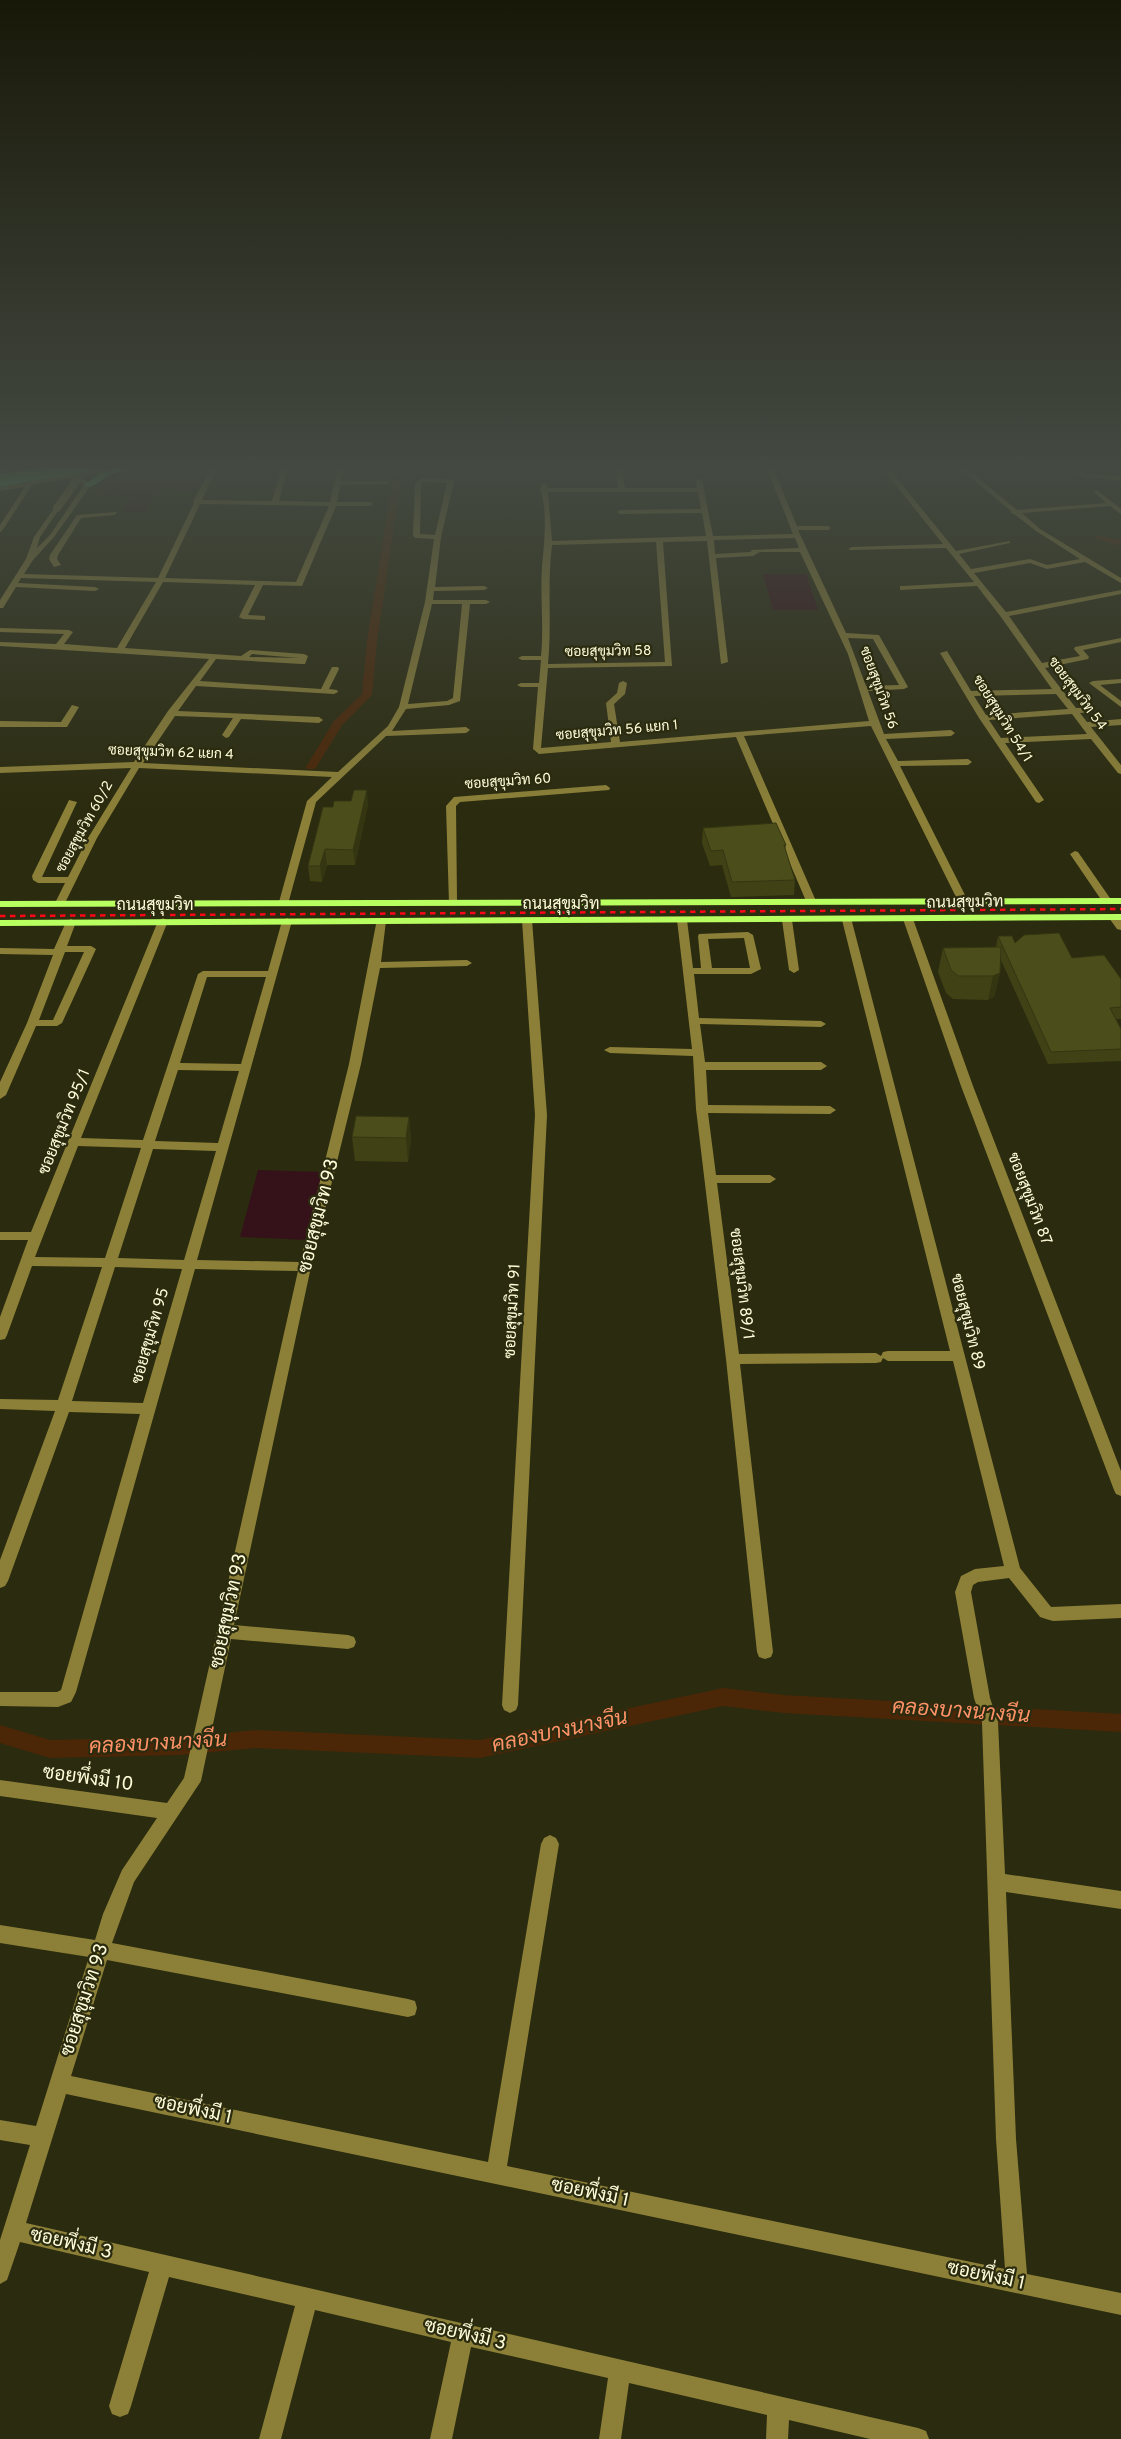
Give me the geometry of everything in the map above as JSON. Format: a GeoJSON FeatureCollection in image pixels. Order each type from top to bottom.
{"type":"FeatureCollection","features":[{"type":"Feature","properties":{"kind":"main road"},"geometry":{"type":"LineString","coordinates":[[764,901],[769,920]]}},
{"type":"Feature","properties":{"kind":"main road","name":"ถนนสุขุมวิท"},"geometry":{"type":"LineString","coordinates":[[0,904],[1121,901]]}},
{"type":"Feature","properties":{"kind":"main road","name":"ถนนสุขุมวิท"},"geometry":{"type":"LineString","coordinates":[[0,922],[1117,918]]}},
{"type":"Feature","properties":{"kind":"street"},"geometry":{"type":"LineString","coordinates":[[0,606],[17,580]]}},
{"type":"Feature","properties":{"kind":"street"},"geometry":{"type":"LineString","coordinates":[[155,580],[299,584],[301,580]]}},
{"type":"Feature","properties":{"kind":"street"},"geometry":{"type":"LineString","coordinates":[[120,650],[161,580]]}},
{"type":"Feature","properties":{"kind":"street"},"geometry":{"type":"LineString","coordinates":[[284,902],[312,801],[391,726],[403,707],[429,602],[432,580]]}},
{"type":"Feature","properties":{"kind":"street","name":"ซอยสุขุมวิท 56 แยก 1"},"geometry":{"type":"LineString","coordinates":[[546,580],[547,633],[536,748],[544,751],[874,723]]}},
{"type":"Feature","properties":{"kind":"street","name":"ซอยสุขุมวิท 58"},"geometry":{"type":"LineString","coordinates":[[543,662],[669,664],[662,580]]}},
{"type":"Feature","properties":{"kind":"street"},"geometry":{"type":"LineString","coordinates":[[715,580],[724,662]]}},
{"type":"Feature","properties":{"kind":"street","name":"ซอยสุขุมวิท 56"},"geometry":{"type":"LineString","coordinates":[[817,580],[852,654],[874,723],[963,901]]}},
{"type":"Feature","properties":{"kind":"street","name":"ซอยสุขุมวิท 54"},"geometry":{"type":"LineString","coordinates":[[975,580],[1004,615],[1058,691],[1121,771]]}},
{"type":"Feature","properties":{"kind":"street"},"geometry":{"type":"LineString","coordinates":[[260,583],[243,618],[262,618]]}},
{"type":"Feature","properties":{"kind":"street"},"geometry":{"type":"LineString","coordinates":[[903,588],[978,584]]}},
{"type":"Feature","properties":{"kind":"street"},"geometry":{"type":"LineString","coordinates":[[14,585],[95,589]]}},
{"type":"Feature","properties":{"kind":"street"},"geometry":{"type":"LineString","coordinates":[[431,589],[484,588]]}},
{"type":"Feature","properties":{"kind":"street"},"geometry":{"type":"LineString","coordinates":[[1004,615],[1121,592]]}},
{"type":"Feature","properties":{"kind":"street"},"geometry":{"type":"LineString","coordinates":[[429,602],[486,602]]}},
{"type":"Feature","properties":{"kind":"street"},"geometry":{"type":"LineString","coordinates":[[403,707],[450,703],[456,700],[466,602]]}},
{"type":"Feature","properties":{"kind":"street"},"geometry":{"type":"LineString","coordinates":[[0,630],[69,632],[59,646]]}},
{"type":"Feature","properties":{"kind":"street"},"geometry":{"type":"LineString","coordinates":[[843,635],[876,637],[904,686],[863,689]]}},
{"type":"Feature","properties":{"kind":"street"},"geometry":{"type":"LineString","coordinates":[[1041,666],[1085,657],[1078,649],[1121,640]]}},
{"type":"Feature","properties":{"kind":"street"},"geometry":{"type":"LineString","coordinates":[[0,644],[59,646],[242,659],[250,652],[299,654],[304,656],[302,662]]}},
{"type":"Feature","properties":{"kind":"street","name":"ซอยสุขุมวิท 54/1"},"geometry":{"type":"LineString","coordinates":[[944,653],[970,694],[982,718],[1038,800]]}},
{"type":"Feature","properties":{"kind":"street","name":"ซอยสุขุมวิท 60/2"},"geometry":{"type":"LineString","coordinates":[[60,903],[70,880],[136,765],[170,713],[214,657]]}},
{"type":"Feature","properties":{"kind":"street"},"geometry":{"type":"LineString","coordinates":[[522,658],[543,662]]}},
{"type":"Feature","properties":{"kind":"street"},"geometry":{"type":"LineString","coordinates":[[324,691],[335,670]]}},
{"type":"Feature","properties":{"kind":"street"},"geometry":{"type":"LineString","coordinates":[[1121,681],[1094,683],[1121,705]]}},
{"type":"Feature","properties":{"kind":"street"},"geometry":{"type":"LineString","coordinates":[[194,683],[334,692]]}},
{"type":"Feature","properties":{"kind":"street"},"geometry":{"type":"LineString","coordinates":[[616,745],[610,703],[621,694],[623,683]]}},
{"type":"Feature","properties":{"kind":"street"},"geometry":{"type":"LineString","coordinates":[[521,685],[541,686]]}},
{"type":"Feature","properties":{"kind":"street"},"geometry":{"type":"LineString","coordinates":[[970,694],[1058,691]]}},
{"type":"Feature","properties":{"kind":"street"},"geometry":{"type":"LineString","coordinates":[[0,724],[64,725],[75,707]]}},
{"type":"Feature","properties":{"kind":"street"},"geometry":{"type":"LineString","coordinates":[[982,718],[1087,710]]}},
{"type":"Feature","properties":{"kind":"street"},"geometry":{"type":"LineString","coordinates":[[170,713],[319,720]]}},
{"type":"Feature","properties":{"kind":"street"},"geometry":{"type":"LineString","coordinates":[[226,735],[239,716]]}},
{"type":"Feature","properties":{"kind":"street"},"geometry":{"type":"LineString","coordinates":[[1086,725],[1121,722]]}},
{"type":"Feature","properties":{"kind":"street"},"geometry":{"type":"LineString","coordinates":[[383,734],[466,730]]}},
{"type":"Feature","properties":{"kind":"street"},"geometry":{"type":"LineString","coordinates":[[881,737],[951,733]]}},
{"type":"Feature","properties":{"kind":"street"},"geometry":{"type":"LineString","coordinates":[[739,735],[811,901]]}},
{"type":"Feature","properties":{"kind":"street"},"geometry":{"type":"LineString","coordinates":[[999,742],[1094,736]]}},
{"type":"Feature","properties":{"kind":"street"},"geometry":{"type":"LineString","coordinates":[[894,764],[968,762]]}},
{"type":"Feature","properties":{"kind":"street","name":"ซอยสุขุมวิท 62 แยก 4"},"geometry":{"type":"LineString","coordinates":[[0,770],[136,765],[341,775]]}},
{"type":"Feature","properties":{"kind":"street","name":"ซอยสุขุมวิท 60"},"geometry":{"type":"LineString","coordinates":[[452,902],[452,802],[457,799],[606,788]]}},
{"type":"Feature","properties":{"kind":"street"},"geometry":{"type":"LineString","coordinates":[[70,880],[38,880],[37,876],[72,802]]}},
{"type":"Feature","properties":{"kind":"street"},"geometry":{"type":"LineString","coordinates":[[1075,854],[1107,901]]}},
{"type":"Feature","properties":{"kind":"street"},"geometry":{"type":"LineString","coordinates":[[1117,918],[1121,926]]}},
{"type":"Feature","properties":{"kind":"street","name":"ซอยสุขุมวิท 87"},"geometry":{"type":"LineString","coordinates":[[908,919],[968,1086],[1121,1490]]}},
{"type":"Feature","properties":{"kind":"street","name":"ซอยสุขุมวิท 91"},"geometry":{"type":"LineString","coordinates":[[510,1704],[541,1115],[528,920]]}},
{"type":"Feature","properties":{"kind":"street","name":"ซอยสุขุมวิท 89/1"},"geometry":{"type":"LineString","coordinates":[[682,920],[695,1021],[702,1110],[733,1359],[765,1652]]}},
{"type":"Feature","properties":{"kind":"street"},"geometry":{"type":"LineString","coordinates":[[787,920],[794,970]]}},
{"type":"Feature","properties":{"kind":"street","name":"ซอยสุขุมวิท 89"},"geometry":{"type":"LineString","coordinates":[[846,920],[1012,1571]]}},
{"type":"Feature","properties":{"kind":"street","name":"ซอยสุขุมวิท 95/1"},"geometry":{"type":"LineString","coordinates":[[0,1335],[36,1236],[163,921]]}},
{"type":"Feature","properties":{"kind":"street","name":"ซอยสุขุมวิท 95"},"geometry":{"type":"LineString","coordinates":[[0,1699],[58,1700],[65,1697],[68,1692],[287,921]]}},
{"type":"Feature","properties":{"kind":"street","name":"ซอยสุขุมวิท 93"},"geometry":{"type":"LineString","coordinates":[[0,2273],[58,2082],[100,1952],[128,1876],[192,1780],[305,1267],[351,1082],[375,965],[381,921]]}},
{"type":"Feature","properties":{"kind":"street"},"geometry":{"type":"LineString","coordinates":[[0,1095],[32,1023],[71,922]]}},
{"type":"Feature","properties":{"kind":"street"},"geometry":{"type":"LineString","coordinates":[[689,971],[707,971],[750,971],[756,969],[748,935],[703,936],[707,971]]}},
{"type":"Feature","properties":{"kind":"street"},"geometry":{"type":"LineString","coordinates":[[0,952],[91,949],[57,1023],[32,1023]]}},
{"type":"Feature","properties":{"kind":"street"},"geometry":{"type":"LineString","coordinates":[[375,965],[467,963]]}},
{"type":"Feature","properties":{"kind":"street"},"geometry":{"type":"LineString","coordinates":[[0,1581],[64,1406],[112,1262],[203,974],[272,974]]}},
{"type":"Feature","properties":{"kind":"street"},"geometry":{"type":"LineString","coordinates":[[695,1021],[821,1024]]}},
{"type":"Feature","properties":{"kind":"street"},"geometry":{"type":"LineString","coordinates":[[610,1050],[698,1053]]}},
{"type":"Feature","properties":{"kind":"street"},"geometry":{"type":"LineString","coordinates":[[175,1066],[246,1068]]}},
{"type":"Feature","properties":{"kind":"street"},"geometry":{"type":"LineString","coordinates":[[700,1066],[820,1066]]}},
{"type":"Feature","properties":{"kind":"street"},"geometry":{"type":"LineString","coordinates":[[702,1110],[830,1110]]}},
{"type":"Feature","properties":{"kind":"street"},"geometry":{"type":"LineString","coordinates":[[74,1142],[223,1147]]}},
{"type":"Feature","properties":{"kind":"street"},"geometry":{"type":"LineString","coordinates":[[711,1179],[770,1179]]}},
{"type":"Feature","properties":{"kind":"street"},"geometry":{"type":"LineString","coordinates":[[0,1236],[36,1236]]}},
{"type":"Feature","properties":{"kind":"street"},"geometry":{"type":"LineString","coordinates":[[28,1262],[112,1262],[305,1267]]}},
{"type":"Feature","properties":{"kind":"street"},"geometry":{"type":"LineString","coordinates":[[733,1359],[957,1356]]}},
{"type":"Feature","properties":{"kind":"street"},"geometry":{"type":"LineString","coordinates":[[0,1404],[149,1408]]}},
{"type":"Feature","properties":{"kind":"street"},"geometry":{"type":"LineString","coordinates":[[1017,2282],[1006,2139],[990,1722],[982,1698],[963,1592],[966,1581],[975,1576],[1012,1571],[1046,1612],[1058,1616],[1121,1611]]}},
{"type":"Feature","properties":{"kind":"street"},"geometry":{"type":"LineString","coordinates":[[225,1631],[348,1642]]}},
{"type":"Feature","properties":{"kind":"street","name":"ซอยพึ่งมี 10"},"geometry":{"type":"LineString","coordinates":[[0,1788],[170,1812]]}},
{"type":"Feature","properties":{"kind":"street"},"geometry":{"type":"LineString","coordinates":[[496,2172],[550,1844]]}},
{"type":"Feature","properties":{"kind":"street"},"geometry":{"type":"LineString","coordinates":[[996,1882],[1121,1900]]}},
{"type":"Feature","properties":{"kind":"street"},"geometry":{"type":"LineString","coordinates":[[0,1934],[54,1941],[100,1952],[408,2008]]}},
{"type":"Feature","properties":{"kind":"street","name":"ซอยพึ่งมี 1"},"geometry":{"type":"LineString","coordinates":[[58,2082],[1121,2304]]}},
{"type":"Feature","properties":{"kind":"street"},"geometry":{"type":"LineString","coordinates":[[0,2130],[41,2137]]}},
{"type":"Feature","properties":{"kind":"street","name":"ซอยพึ่งมี 3"},"geometry":{"type":"LineString","coordinates":[[12,2230],[918,2439]]}},
{"type":"Feature","properties":{"kind":"street"},"geometry":{"type":"LineString","coordinates":[[120,2406],[162,2265]]}},
{"type":"Feature","properties":{"kind":"street"},"geometry":{"type":"LineString","coordinates":[[270,2439],[308,2298]]}},
{"type":"Feature","properties":{"kind":"street"},"geometry":{"type":"LineString","coordinates":[[441,2439],[463,2334]]}},
{"type":"Feature","properties":{"kind":"street"},"geometry":{"type":"LineString","coordinates":[[610,2439],[620,2370]]}},
{"type":"Feature","properties":{"kind":"street"},"geometry":{"type":"LineString","coordinates":[[777,2439],[779,2407]]}},
{"type":"Feature","properties":{"kind":"shaded area"},"geometry":{"type":"Polygon","coordinates":[[[765,580],[808,580],[818,610],[773,610],[765,580]]]}},
{"type":"Feature","properties":{"kind":"shaded area"},"geometry":{"type":"Polygon","coordinates":[[[258,1170],[323,1172],[308,1240],[240,1237],[258,1170]]]}},
{"type":"Feature","properties":{"kind":"building"},"geometry":{"type":"Polygon","coordinates":[[[354,790],[367,790],[353,850],[325,849],[320,866],[308,866],[323,807],[333,807],[334,801],[351,801],[354,790]]]}},
{"type":"Feature","properties":{"kind":"building"},"geometry":{"type":"Polygon","coordinates":[[[776,823],[786,845],[784,845],[795,880],[732,882],[723,850],[711,851],[703,828],[776,823]]]}},
{"type":"Feature","properties":{"kind":"building"},"geometry":{"type":"Polygon","coordinates":[[[1059,933],[1072,958],[1104,955],[1121,979],[1121,1007],[1110,1008],[1121,1029],[1121,1049],[1051,1052],[998,936],[1012,936],[1015,943],[1024,935],[1059,933]]]}},
{"type":"Feature","properties":{"kind":"building"},"geometry":{"type":"Polygon","coordinates":[[[1001,947],[1000,973],[993,976],[958,976],[951,970],[943,948],[1001,947]]]}},
{"type":"Feature","properties":{"kind":"building"},"geometry":{"type":"Polygon","coordinates":[[[356,1116],[409,1117],[406,1138],[352,1137],[356,1116]]]}},
{"type":"Feature","properties":{"kind":"waterway"},"geometry":{"type":"LineString","coordinates":[[311,767],[338,723],[367,695],[372,641],[381,580]]}},
{"type":"Feature","properties":{"kind":"waterway","name":"คลองบางนางจีน"},"geometry":{"type":"LineString","coordinates":[[0,1734],[50,1749],[180,1746],[256,1739],[480,1749],[723,1697],[784,1704],[1121,1723]]}},
{"type":"Feature","properties":{"kind":"railway"},"geometry":{"type":"LineString","coordinates":[[0,916],[1121,909]]}}]}
